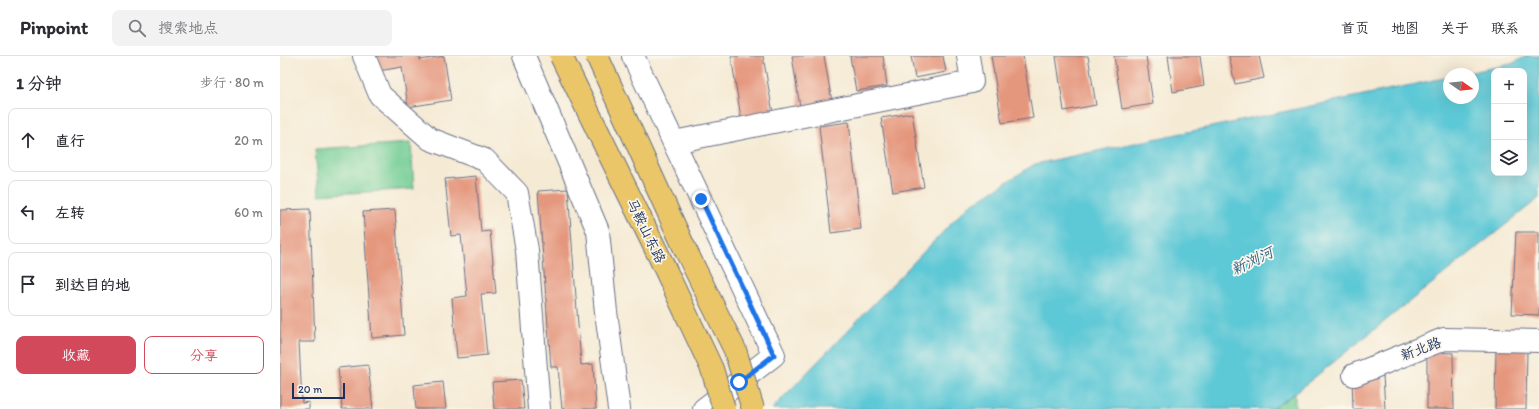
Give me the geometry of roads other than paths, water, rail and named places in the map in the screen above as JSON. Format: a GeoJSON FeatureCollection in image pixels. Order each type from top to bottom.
{"type":"FeatureCollection","features":[{"type":"Feature","properties":{"kind":"main road","name":"马鞍山东路"},"geometry":{"type":"LineString","coordinates":[[561,56],[659,256],[712,369],[724,409]]}},
{"type":"Feature","properties":{"kind":"main road","name":"马鞍山东路"},"geometry":{"type":"LineString","coordinates":[[596,56],[684,249],[735,350],[753,409]]}},
{"type":"Feature","properties":{"kind":"street"},"geometry":{"type":"LineString","coordinates":[[364,56],[380,95],[430,139],[485,160],[517,193],[527,250],[539,409]]}},
{"type":"Feature","properties":{"kind":"street"},"geometry":{"type":"LineString","coordinates":[[524,56],[598,231],[606,312],[619,409]]}},
{"type":"Feature","properties":{"kind":"street"},"geometry":{"type":"LineString","coordinates":[[633,56],[774,355],[704,409]]}},
{"type":"Feature","properties":{"kind":"street"},"geometry":{"type":"LineString","coordinates":[[674,142],[972,82],[968,56]]}},
{"type":"Feature","properties":{"kind":"street","name":"新北路"},"geometry":{"type":"LineString","coordinates":[[1354,375],[1444,339],[1539,341]]}},
{"type":"Feature","properties":{"kind":"water","name":"新浏河"},"geometry":{"type":"Polygon","coordinates":[[[1527,56],[1539,56],[1539,198],[1295,393],[1272,409],[772,409],[967,207],[1035,164],[1443,78],[1443,104],[1479,104],[1479,71],[1491,68],[1491,176],[1527,176],[1527,68],[1491,68],[1511,64],[1527,56]]]}}]}
